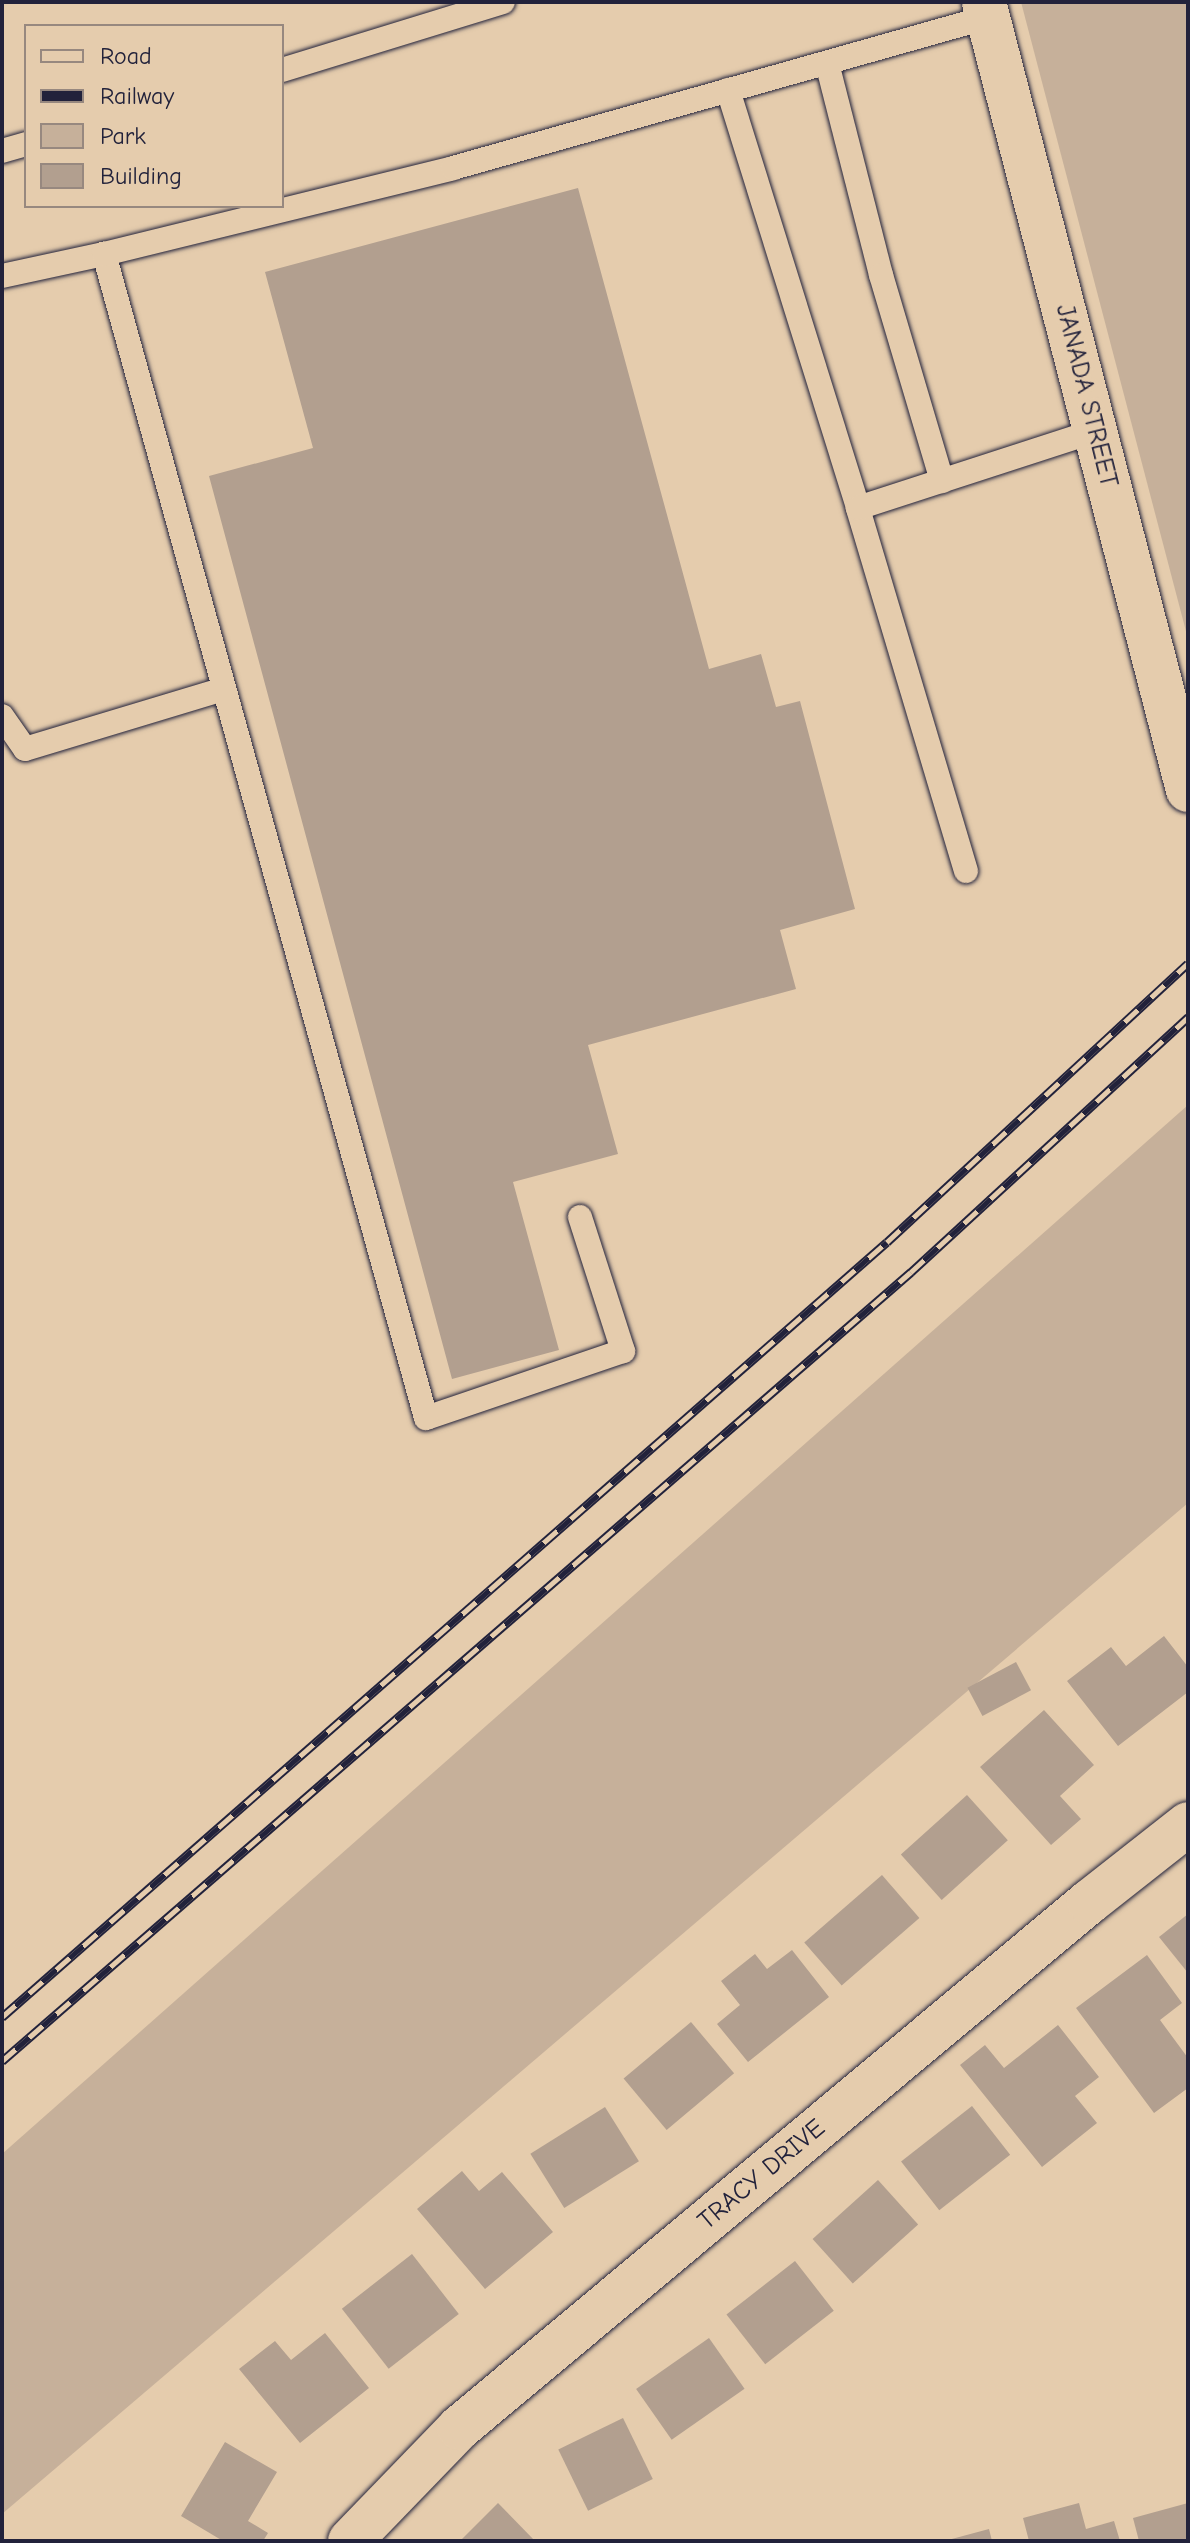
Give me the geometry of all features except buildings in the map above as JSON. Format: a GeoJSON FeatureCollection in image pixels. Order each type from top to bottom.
{"type":"FeatureCollection","features":[{"type":"Feature","properties":{"kind":"street","name":"JANADA STREET"},"geometry":{"type":"LineString","coordinates":[[986,10],[1188,790]]}},
{"type":"Feature","properties":{"kind":"street","name":"TRACY DRIVE"},"geometry":{"type":"LineString","coordinates":[[350,2541],[459,2428],[1089,1902],[1188,1824]]}},
{"type":"Feature","properties":{"kind":"lane"},"geometry":{"type":"LineString","coordinates":[[284,69],[503,2]]}},
{"type":"Feature","properties":{"kind":"lane"},"geometry":{"type":"LineString","coordinates":[[2,276],[453,168],[827,63],[986,10]]}},
{"type":"Feature","properties":{"kind":"lane"},"geometry":{"type":"LineString","coordinates":[[827,63],[881,275],[942,481]]}},
{"type":"Feature","properties":{"kind":"lane"},"geometry":{"type":"LineString","coordinates":[[728,90],[858,508],[966,871]]}},
{"type":"Feature","properties":{"kind":"lane"},"geometry":{"type":"LineString","coordinates":[[2,151],[24,145]]}},
{"type":"Feature","properties":{"kind":"lane"},"geometry":{"type":"LineString","coordinates":[[104,254],[426,1418],[623,1351],[580,1217]]}},
{"type":"Feature","properties":{"kind":"lane"},"geometry":{"type":"LineString","coordinates":[[858,508],[1095,431]]}},
{"type":"Feature","properties":{"kind":"lane"},"geometry":{"type":"LineString","coordinates":[[2,716],[25,749],[224,689]]}},
{"type":"Feature","properties":{"kind":"green space"},"geometry":{"type":"Polygon","coordinates":[[[1021,2],[1188,2],[1188,639],[1021,2]]]}},
{"type":"Feature","properties":{"kind":"green space"},"geometry":{"type":"Polygon","coordinates":[[[1188,1105],[1188,1503],[2,2514],[2,2154],[1188,1105]]]}},
{"type":"Feature","properties":{"kind":"railway"},"geometry":{"type":"LineString","coordinates":[[2,2017],[887,1242],[1188,963]]}},
{"type":"Feature","properties":{"kind":"railway"},"geometry":{"type":"LineString","coordinates":[[2,2061],[911,1272],[1188,1017]]}}]}
